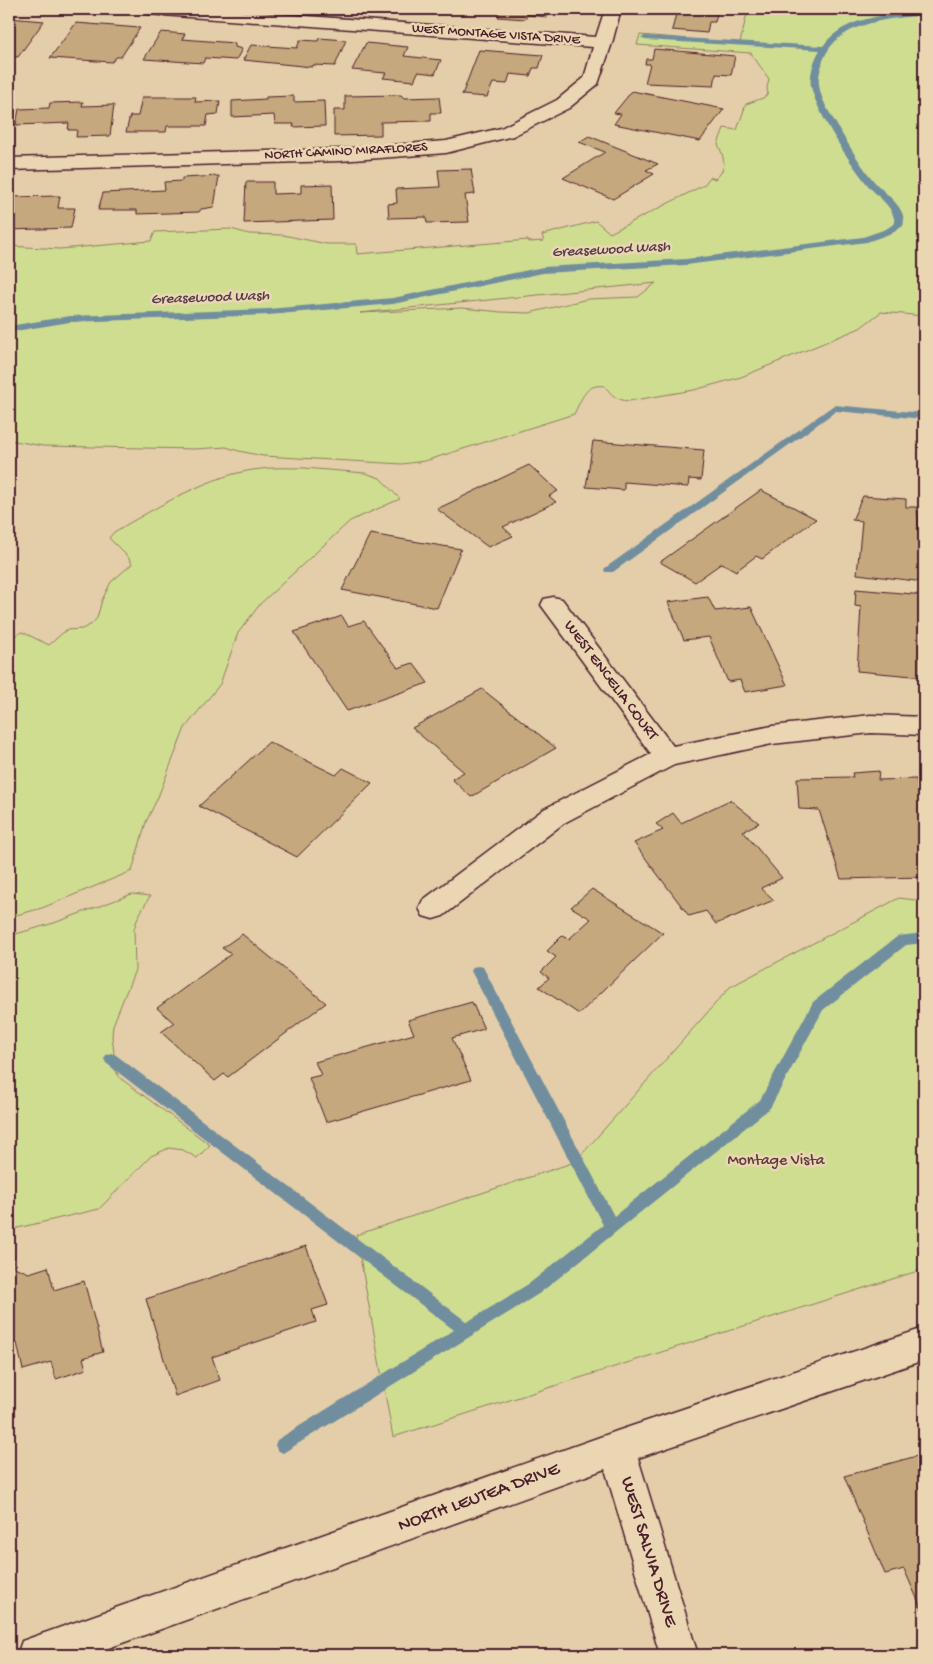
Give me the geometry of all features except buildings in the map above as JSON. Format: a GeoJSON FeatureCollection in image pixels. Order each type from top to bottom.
{"type":"FeatureCollection","features":[{"type":"Feature","properties":{"kind":"street","name":"WEST MONTAGE VISTA DRIVE"},"geometry":{"type":"LineString","coordinates":[[149,9],[604,43]]}},
{"type":"Feature","properties":{"kind":"street","name":"NORTH CAMINO MIRAFLORES"},"geometry":{"type":"LineString","coordinates":[[9,164],[340,155],[446,147],[507,132],[563,104],[592,80],[613,9]]}},
{"type":"Feature","properties":{"kind":"street","name":"WEST ENCELIA COURT"},"geometry":{"type":"LineString","coordinates":[[553,605],[667,757]]}},
{"type":"Feature","properties":{"kind":"street","name":"WEST ENCELIA COURT"},"geometry":{"type":"LineString","coordinates":[[433,908],[554,816],[667,757],[772,734],[871,724],[924,726]]}},
{"type":"Feature","properties":{"kind":"street","name":"NORTH LEUTEA DRIVE"},"geometry":{"type":"LineString","coordinates":[[36,1655],[617,1448],[924,1344]]}},
{"type":"Feature","properties":{"kind":"street","name":"WEST SALVIA DRIVE"},"geometry":{"type":"LineString","coordinates":[[617,1448],[679,1655]]}},
{"type":"Feature","properties":{"kind":"green space"},"geometry":{"type":"Polygon","coordinates":[[[748,9],[924,9],[924,316],[881,312],[860,328],[741,377],[694,390],[629,401],[615,397],[605,386],[593,387],[585,393],[574,414],[425,461],[402,464],[263,456],[226,447],[195,449],[43,446],[9,440],[9,246],[60,249],[151,241],[155,232],[231,229],[249,234],[283,235],[327,244],[356,244],[357,254],[528,240],[529,242],[544,241],[542,235],[596,221],[610,233],[704,185],[710,177],[715,179],[722,171],[724,163],[718,144],[724,128],[737,130],[746,104],[763,98],[768,94],[769,79],[751,53],[637,45],[640,35],[740,43],[748,9]],[[656,283],[360,313],[462,308],[529,313],[588,299],[638,297],[656,283]]]}},
{"type":"Feature","properties":{"kind":"green space"},"geometry":{"type":"Polygon","coordinates":[[[266,468],[304,468],[365,473],[380,478],[400,499],[350,521],[261,603],[238,633],[220,684],[185,728],[158,797],[146,822],[132,871],[42,908],[9,917],[9,638],[22,632],[49,645],[66,630],[82,629],[92,624],[97,618],[102,600],[111,582],[132,564],[128,557],[109,538],[114,532],[185,493],[223,477],[266,468]]]}},
{"type":"Feature","properties":{"kind":"green space"},"geometry":{"type":"Polygon","coordinates":[[[132,894],[150,896],[138,917],[134,929],[135,970],[113,1025],[113,1066],[120,1078],[210,1145],[197,1158],[183,1150],[169,1148],[151,1156],[99,1209],[9,1230],[9,936],[54,923],[132,894]]]}},
{"type":"Feature","properties":{"kind":"green space","name":"Montage Vista"},"geometry":{"type":"Polygon","coordinates":[[[899,898],[924,901],[924,1269],[393,1437],[356,1235],[575,1162],[730,987],[899,898]]]}},
{"type":"Feature","properties":{"kind":"waterway","name":"Greasewood Wash"},"geometry":{"type":"LineString","coordinates":[[9,329],[70,319],[268,312],[393,301],[543,270],[686,262],[864,240],[889,231],[900,224],[899,217],[893,205],[874,187],[864,174],[830,121],[815,86],[816,71],[821,55],[830,42],[842,32],[874,20],[924,13]]}},
{"type":"Feature","properties":{"kind":"waterway"},"geometry":{"type":"LineString","coordinates":[[645,38],[823,48]]}},
{"type":"Feature","properties":{"kind":"waterway"},"geometry":{"type":"LineString","coordinates":[[609,570],[834,408],[924,416]]}},
{"type":"Feature","properties":{"kind":"waterway"},"geometry":{"type":"LineString","coordinates":[[612,1227],[765,1104],[818,1006],[903,940],[924,938]]}},
{"type":"Feature","properties":{"kind":"waterway"},"geometry":{"type":"LineString","coordinates":[[478,971],[612,1227]]}},
{"type":"Feature","properties":{"kind":"waterway"},"geometry":{"type":"LineString","coordinates":[[111,1059],[467,1331]]}},
{"type":"Feature","properties":{"kind":"waterway"},"geometry":{"type":"LineString","coordinates":[[467,1331],[535,1288],[612,1227]]}},
{"type":"Feature","properties":{"kind":"waterway"},"geometry":{"type":"LineString","coordinates":[[283,1445],[467,1331]]}}]}
